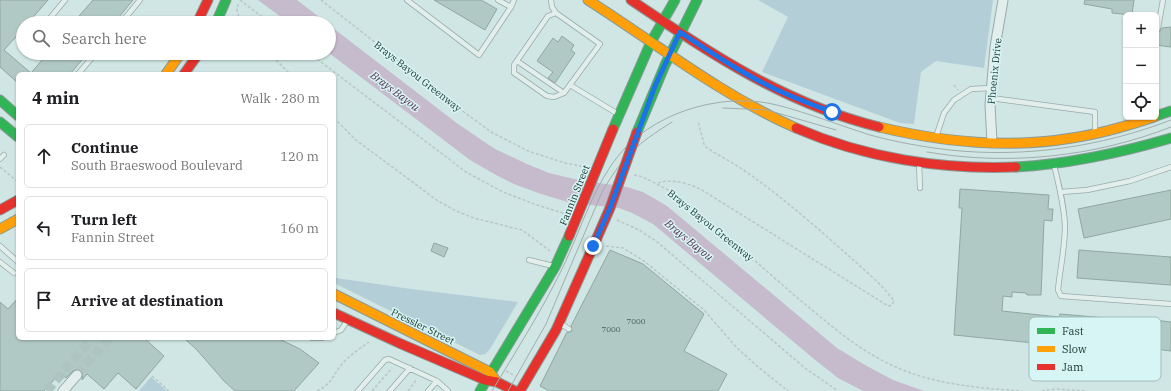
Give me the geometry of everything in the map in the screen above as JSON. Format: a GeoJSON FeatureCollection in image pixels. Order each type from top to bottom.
{"type":"FeatureCollection","features":[{"type":"Feature","properties":{"kind":"main road"},"geometry":{"type":"LineString","coordinates":[[200,16],[208,0]]}},
{"type":"Feature","properties":{"kind":"main road"},"geometry":{"type":"LineString","coordinates":[[219,16],[226,0]]}},
{"type":"Feature","properties":{"kind":"main road"},"geometry":{"type":"LineString","coordinates":[[588,0],[731,95],[804,131],[840,145],[881,156],[954,166],[1023,168],[1054,165],[1109,156],[1171,138]]}},
{"type":"Feature","properties":{"kind":"main road"},"geometry":{"type":"LineString","coordinates":[[631,0],[725,62],[791,96],[832,112],[878,127],[913,135],[936,138],[992,142],[1041,142],[1095,134],[1141,120]]}},
{"type":"Feature","properties":{"kind":"main road","name":"Fannin Street"},"geometry":{"type":"LineString","coordinates":[[480,391],[557,263],[619,114],[652,42],[675,0]]}},
{"type":"Feature","properties":{"kind":"main road"},"geometry":{"type":"LineString","coordinates":[[520,391],[559,324],[610,208],[655,86],[669,54],[697,0]]}},
{"type":"Feature","properties":{"kind":"main road"},"geometry":{"type":"LineString","coordinates":[[168,72],[177,60]]}},
{"type":"Feature","properties":{"kind":"main road"},"geometry":{"type":"LineString","coordinates":[[185,72],[194,60]]}},
{"type":"Feature","properties":{"kind":"main road"},"geometry":{"type":"LineString","coordinates":[[0,100],[16,114]]}},
{"type":"Feature","properties":{"kind":"main road"},"geometry":{"type":"LineString","coordinates":[[1159,116],[1171,111]]}},
{"type":"Feature","properties":{"kind":"main road"},"geometry":{"type":"LineString","coordinates":[[0,122],[16,135]]}},
{"type":"Feature","properties":{"kind":"main road"},"geometry":{"type":"LineString","coordinates":[[0,210],[16,201]]}},
{"type":"Feature","properties":{"kind":"main road"},"geometry":{"type":"LineString","coordinates":[[0,229],[16,220]]}},
{"type":"Feature","properties":{"kind":"main road","name":"Pressler Street"},"geometry":{"type":"LineString","coordinates":[[336,295],[394,324],[515,391]]}},
{"type":"Feature","properties":{"kind":"main road"},"geometry":{"type":"LineString","coordinates":[[336,314],[383,336],[488,376]]}},
{"type":"Feature","properties":{"kind":"main road"},"geometry":{"type":"LineString","coordinates":[[383,336],[394,324]]}},
{"type":"Feature","properties":{"kind":"street","name":"Phoenix Drive"},"geometry":{"type":"LineString","coordinates":[[992,142],[990,98],[995,47],[1003,0]]}},
{"type":"Feature","properties":{"kind":"street"},"geometry":{"type":"LineString","coordinates":[[63,391],[77,375]]}},
{"type":"Feature","properties":{"kind":"lane"},"geometry":{"type":"LineString","coordinates":[[52,16],[65,0]]}},
{"type":"Feature","properties":{"kind":"lane"},"geometry":{"type":"LineString","coordinates":[[127,16],[140,0]]}},
{"type":"Feature","properties":{"kind":"lane"},"geometry":{"type":"LineString","coordinates":[[407,0],[479,54],[511,7],[514,0]]}},
{"type":"Feature","properties":{"kind":"lane"},"geometry":{"type":"LineString","coordinates":[[498,0],[511,7]]}},
{"type":"Feature","properties":{"kind":"lane"},"geometry":{"type":"LineString","coordinates":[[551,0],[552,7],[556,13],[600,44],[564,93],[554,97],[547,96],[514,73],[514,65],[548,16],[556,13]]}},
{"type":"Feature","properties":{"kind":"lane"},"geometry":{"type":"LineString","coordinates":[[1159,22],[1163,0]]}},
{"type":"Feature","properties":{"kind":"lane"},"geometry":{"type":"LineString","coordinates":[[80,72],[90,60]]}},
{"type":"Feature","properties":{"kind":"lane"},"geometry":{"type":"LineString","coordinates":[[517,61],[564,93]]}},
{"type":"Feature","properties":{"kind":"lane"},"geometry":{"type":"LineString","coordinates":[[570,85],[619,114]]}},
{"type":"Feature","properties":{"kind":"lane"},"geometry":{"type":"LineString","coordinates":[[936,138],[944,113],[954,100],[971,90],[991,88]]}},
{"type":"Feature","properties":{"kind":"lane"},"geometry":{"type":"LineString","coordinates":[[990,98],[1095,112],[1095,134]]}},
{"type":"Feature","properties":{"kind":"lane"},"geometry":{"type":"LineString","coordinates":[[0,159],[4,155]]}},
{"type":"Feature","properties":{"kind":"lane"},"geometry":{"type":"LineString","coordinates":[[919,162],[920,188]]}},
{"type":"Feature","properties":{"kind":"lane"},"geometry":{"type":"LineString","coordinates":[[1054,165],[1061,192],[1065,226],[1058,290],[1061,296],[1171,304]]}},
{"type":"Feature","properties":{"kind":"lane"},"geometry":{"type":"LineString","coordinates":[[1061,192],[1087,190],[1122,182],[1171,167]]}},
{"type":"Feature","properties":{"kind":"lane"},"geometry":{"type":"LineString","coordinates":[[0,246],[16,260]]}},
{"type":"Feature","properties":{"kind":"lane"},"geometry":{"type":"LineString","coordinates":[[529,260],[557,263]]}},
{"type":"Feature","properties":{"kind":"lane"},"geometry":{"type":"LineString","coordinates":[[0,262],[14,273]]}},
{"type":"Feature","properties":{"kind":"lane"},"geometry":{"type":"LineString","coordinates":[[336,332],[341,330],[348,320]]}},
{"type":"Feature","properties":{"kind":"lane"},"geometry":{"type":"LineString","coordinates":[[559,324],[569,329]]}},
{"type":"Feature","properties":{"kind":"lane"},"geometry":{"type":"LineString","coordinates":[[358,391],[385,360],[389,359],[422,373],[436,381],[448,391]]}},
{"type":"Feature","properties":{"kind":"lane"},"geometry":{"type":"LineString","coordinates":[[390,391],[410,368]]}},
{"type":"Feature","properties":{"kind":"lane"},"geometry":{"type":"LineString","coordinates":[[428,391],[436,381]]}},
{"type":"Feature","properties":{"kind":"path"},"geometry":{"type":"LineString","coordinates":[[239,16],[237,11],[239,0],[261,16]]}},
{"type":"Feature","properties":{"kind":"path","name":"Brays Bayou Greenway"},"geometry":{"type":"LineString","coordinates":[[321,0],[491,132],[528,151],[566,163],[589,167]]}},
{"type":"Feature","properties":{"kind":"path"},"geometry":{"type":"LineString","coordinates":[[276,60],[288,72]]}},
{"type":"Feature","properties":{"kind":"path"},"geometry":{"type":"LineString","coordinates":[[318,60],[334,72]]}},
{"type":"Feature","properties":{"kind":"path"},"geometry":{"type":"LineString","coordinates":[[336,73],[466,172],[503,192],[554,210]]}},
{"type":"Feature","properties":{"kind":"path"},"geometry":{"type":"LineString","coordinates":[[336,120],[356,140],[438,200],[456,211],[474,218],[522,230],[557,263]]}},
{"type":"Feature","properties":{"kind":"path"},"geometry":{"type":"LineString","coordinates":[[658,183],[665,181],[683,183],[702,190],[885,304],[889,306],[894,302],[876,281],[828,238],[770,190],[741,168],[706,147],[698,120]]}},
{"type":"Feature","properties":{"kind":"path"},"geometry":{"type":"LineString","coordinates":[[0,167],[16,180]]}},
{"type":"Feature","properties":{"kind":"path","name":"Brays Bayou Greenway"},"geometry":{"type":"LineString","coordinates":[[628,174],[643,177],[658,183],[674,193],[834,329],[873,355],[898,368],[940,382],[962,386],[1022,391]]}},
{"type":"Feature","properties":{"kind":"path"},"geometry":{"type":"LineString","coordinates":[[625,223],[656,241],[806,368],[838,391]]}},
{"type":"Feature","properties":{"kind":"path"},"geometry":{"type":"LineString","coordinates":[[594,243],[623,248],[644,261],[704,310],[736,346],[757,366],[788,391]]}},
{"type":"Feature","properties":{"kind":"path"},"geometry":{"type":"LineString","coordinates":[[318,391],[333,379],[341,365],[350,356],[383,336]]}},
{"type":"Feature","properties":{"kind":"path"},"geometry":{"type":"LineString","coordinates":[[372,391],[397,362]]}},
{"type":"Feature","properties":{"kind":"path"},"geometry":{"type":"LineString","coordinates":[[506,371],[515,376]]}},
{"type":"Feature","properties":{"kind":"path"},"geometry":{"type":"LineString","coordinates":[[408,391],[422,373]]}},
{"type":"Feature","properties":{"kind":"path"},"geometry":{"type":"LineString","coordinates":[[152,376],[169,391]]}},
{"type":"Feature","properties":{"kind":"path"},"geometry":{"type":"LineString","coordinates":[[1042,391],[1056,389],[1086,391]]}},
{"type":"Feature","properties":{"kind":"shaded area"},"geometry":{"type":"Polygon","coordinates":[[[758,0],[993,0],[984,68],[936,61],[921,72],[914,124],[900,123],[762,72],[788,17],[758,0]]]}},
{"type":"Feature","properties":{"kind":"shaded area"},"geometry":{"type":"Polygon","coordinates":[[[336,278],[518,302],[490,349],[485,354],[480,355],[336,284],[336,278]]]}},
{"type":"Feature","properties":{"kind":"shaded area"},"geometry":{"type":"Polygon","coordinates":[[[151,377],[167,391],[139,391],[151,377]]]}},
{"type":"Feature","properties":{"kind":"water"},"geometry":{"type":"Polygon","coordinates":[[[258,0],[297,0],[318,16],[280,16],[258,0]]]}},
{"type":"Feature","properties":{"kind":"water","name":"Brays Bayou"},"geometry":{"type":"Polygon","coordinates":[[[336,30],[458,124],[495,149],[549,173],[579,180],[627,187],[643,192],[667,206],[837,348],[893,380],[924,391],[863,391],[838,378],[814,359],[653,224],[619,208],[571,203],[541,194],[514,184],[470,160],[336,58],[336,30]]]}},
{"type":"Feature","properties":{"kind":"building"},"geometry":{"type":"Polygon","coordinates":[[[0,0],[48,0],[34,16],[16,16],[16,37],[4,50],[30,72],[16,72],[16,81],[0,67],[0,0]]]}},
{"type":"Feature","properties":{"kind":"building"},"geometry":{"type":"Polygon","coordinates":[[[93,0],[133,0],[120,16],[79,16],[93,0]]]}},
{"type":"Feature","properties":{"kind":"building"},"geometry":{"type":"Polygon","coordinates":[[[434,0],[481,0],[497,9],[485,30],[434,0]]]}},
{"type":"Feature","properties":{"kind":"building"},"geometry":{"type":"Polygon","coordinates":[[[1085,0],[1134,0],[1132,12],[1123,12],[1123,14],[1112,13],[1112,9],[1084,4],[1085,0]]]}},
{"type":"Feature","properties":{"kind":"building"},"geometry":{"type":"Polygon","coordinates":[[[1171,27],[1171,47],[1159,45],[1159,31],[1162,28],[1171,27]]]}},
{"type":"Feature","properties":{"kind":"building"},"geometry":{"type":"Polygon","coordinates":[[[562,36],[574,45],[571,50],[575,53],[555,83],[548,78],[553,72],[537,61],[553,38],[558,42],[562,36]]]}},
{"type":"Feature","properties":{"kind":"building"},"geometry":{"type":"Polygon","coordinates":[[[42,60],[82,60],[72,72],[32,72],[42,60]]]}},
{"type":"Feature","properties":{"kind":"building"},"geometry":{"type":"Polygon","coordinates":[[[960,189],[1049,195],[1048,209],[1053,209],[1052,221],[1044,220],[1041,295],[1027,295],[1026,293],[1012,292],[1012,297],[1003,296],[1002,311],[1059,317],[1029,317],[1029,342],[954,335],[962,208],[959,208],[960,189]]]}},
{"type":"Feature","properties":{"kind":"building"},"geometry":{"type":"Polygon","coordinates":[[[1171,190],[1171,219],[1084,238],[1078,209],[1171,190]]]}},
{"type":"Feature","properties":{"kind":"building"},"geometry":{"type":"Polygon","coordinates":[[[434,243],[448,248],[444,257],[431,251],[434,243]]]}},
{"type":"Feature","properties":{"kind":"building"},"geometry":{"type":"Polygon","coordinates":[[[610,250],[643,264],[704,314],[684,351],[727,374],[718,391],[549,391],[540,386],[567,332],[572,331],[571,326],[610,250]]]}},
{"type":"Feature","properties":{"kind":"building"},"geometry":{"type":"Polygon","coordinates":[[[1079,250],[1171,257],[1171,285],[1077,278],[1079,250]]]}},
{"type":"Feature","properties":{"kind":"building"},"geometry":{"type":"Polygon","coordinates":[[[16,300],[16,340],[146,340],[164,356],[136,389],[118,373],[104,389],[87,374],[82,380],[83,373],[78,369],[73,371],[66,378],[60,373],[44,391],[0,391],[0,302],[8,309],[16,300]]]}},
{"type":"Feature","properties":{"kind":"building"},"geometry":{"type":"Polygon","coordinates":[[[1060,314],[1095,317],[1059,317],[1060,314]]]}},
{"type":"Feature","properties":{"kind":"building"},"geometry":{"type":"Polygon","coordinates":[[[1161,321],[1171,322],[1171,351],[1161,350],[1161,321]]]}},
{"type":"Feature","properties":{"kind":"building"},"geometry":{"type":"Polygon","coordinates":[[[186,340],[281,340],[300,349],[319,363],[294,391],[235,391],[224,381],[186,340]]]}},
{"type":"Feature","properties":{"kind":"tunnel"},"geometry":{"type":"LineString","coordinates":[[47,391],[90,340]]}},
{"type":"Feature","properties":{"kind":"tunnel"},"geometry":{"type":"LineString","coordinates":[[77,375],[107,340]]}},
{"type":"Feature","properties":{"kind":"tram line"},"geometry":{"type":"LineString","coordinates":[[492,391],[546,301],[569,254],[596,192],[613,163],[624,149],[639,135],[656,124],[675,115],[715,103],[736,101],[757,102],[789,108],[870,135],[900,142],[950,150],[978,152],[1034,151],[1062,148],[1117,137],[1171,120]]}},
{"type":"Feature","properties":{"kind":"tram line"},"geometry":{"type":"LineString","coordinates":[[723,108],[767,110],[836,130]]}},
{"type":"Feature","properties":{"kind":"tram line"},"geometry":{"type":"LineString","coordinates":[[508,391],[546,324],[602,192],[624,160],[640,144],[672,122]]}},
{"type":"Feature","properties":{"kind":"tram line"},"geometry":{"type":"LineString","coordinates":[[927,152],[989,158],[1051,156],[1112,146],[1171,127]]}},
{"type":"Feature","properties":{"kind":"traffic: fast"},"geometry":{"type":"LineString","coordinates":[[219,16],[226,0]]}},
{"type":"Feature","properties":{"kind":"traffic: fast"},"geometry":{"type":"LineString","coordinates":[[613,129],[651,42],[675,0]]}},
{"type":"Feature","properties":{"kind":"traffic: fast"},"geometry":{"type":"LineString","coordinates":[[637,132],[665,65],[697,0]]}},
{"type":"Feature","properties":{"kind":"traffic: fast"},"geometry":{"type":"LineString","coordinates":[[0,100],[16,114]]}},
{"type":"Feature","properties":{"kind":"traffic: fast"},"geometry":{"type":"LineString","coordinates":[[1159,115],[1171,111]]}},
{"type":"Feature","properties":{"kind":"traffic: fast"},"geometry":{"type":"LineString","coordinates":[[0,122],[16,135]]}},
{"type":"Feature","properties":{"kind":"traffic: fast"},"geometry":{"type":"LineString","coordinates":[[1016,167],[1036,166],[1095,157],[1171,138]]}},
{"type":"Feature","properties":{"kind":"traffic: fast"},"geometry":{"type":"LineString","coordinates":[[480,391],[555,267],[569,236]]}},
{"type":"Feature","properties":{"kind":"traffic: slow"},"geometry":{"type":"LineString","coordinates":[[588,0],[715,85],[768,115],[796,128]]}},
{"type":"Feature","properties":{"kind":"traffic: slow"},"geometry":{"type":"LineString","coordinates":[[167,72],[176,60]]}},
{"type":"Feature","properties":{"kind":"traffic: slow"},"geometry":{"type":"LineString","coordinates":[[879,127],[927,137],[951,140],[1023,143],[1072,138],[1124,127],[1145,120]]}},
{"type":"Feature","properties":{"kind":"traffic: slow"},"geometry":{"type":"LineString","coordinates":[[0,229],[16,220]]}},
{"type":"Feature","properties":{"kind":"traffic: slow"},"geometry":{"type":"LineString","coordinates":[[336,295],[490,372],[496,381]]}},
{"type":"Feature","properties":{"kind":"traffic: jam"},"geometry":{"type":"LineString","coordinates":[[200,16],[208,0]]}},
{"type":"Feature","properties":{"kind":"traffic: jam"},"geometry":{"type":"LineString","coordinates":[[631,0],[719,57],[780,91],[812,105],[879,127]]}},
{"type":"Feature","properties":{"kind":"traffic: jam"},"geometry":{"type":"LineString","coordinates":[[185,72],[194,60]]}},
{"type":"Feature","properties":{"kind":"traffic: jam"},"geometry":{"type":"LineString","coordinates":[[796,128],[849,147],[904,160],[960,166],[1016,167]]}},
{"type":"Feature","properties":{"kind":"traffic: jam"},"geometry":{"type":"LineString","coordinates":[[569,236],[613,129]]}},
{"type":"Feature","properties":{"kind":"traffic: jam"},"geometry":{"type":"LineString","coordinates":[[596,240],[610,208],[637,132]]}},
{"type":"Feature","properties":{"kind":"traffic: jam"},"geometry":{"type":"LineString","coordinates":[[0,210],[16,201]]}},
{"type":"Feature","properties":{"kind":"traffic: jam"},"geometry":{"type":"LineString","coordinates":[[520,391],[556,330],[596,240]]}},
{"type":"Feature","properties":{"kind":"traffic: jam"},"geometry":{"type":"LineString","coordinates":[[336,314],[399,343],[485,380],[497,382],[515,391]]}},
{"type":"Feature","properties":{"kind":"route"},"geometry":{"type":"LineString","coordinates":[[593,246],[610,208],[655,86],[680,32],[725,62],[763,82],[791,96],[832,112]]}}]}
